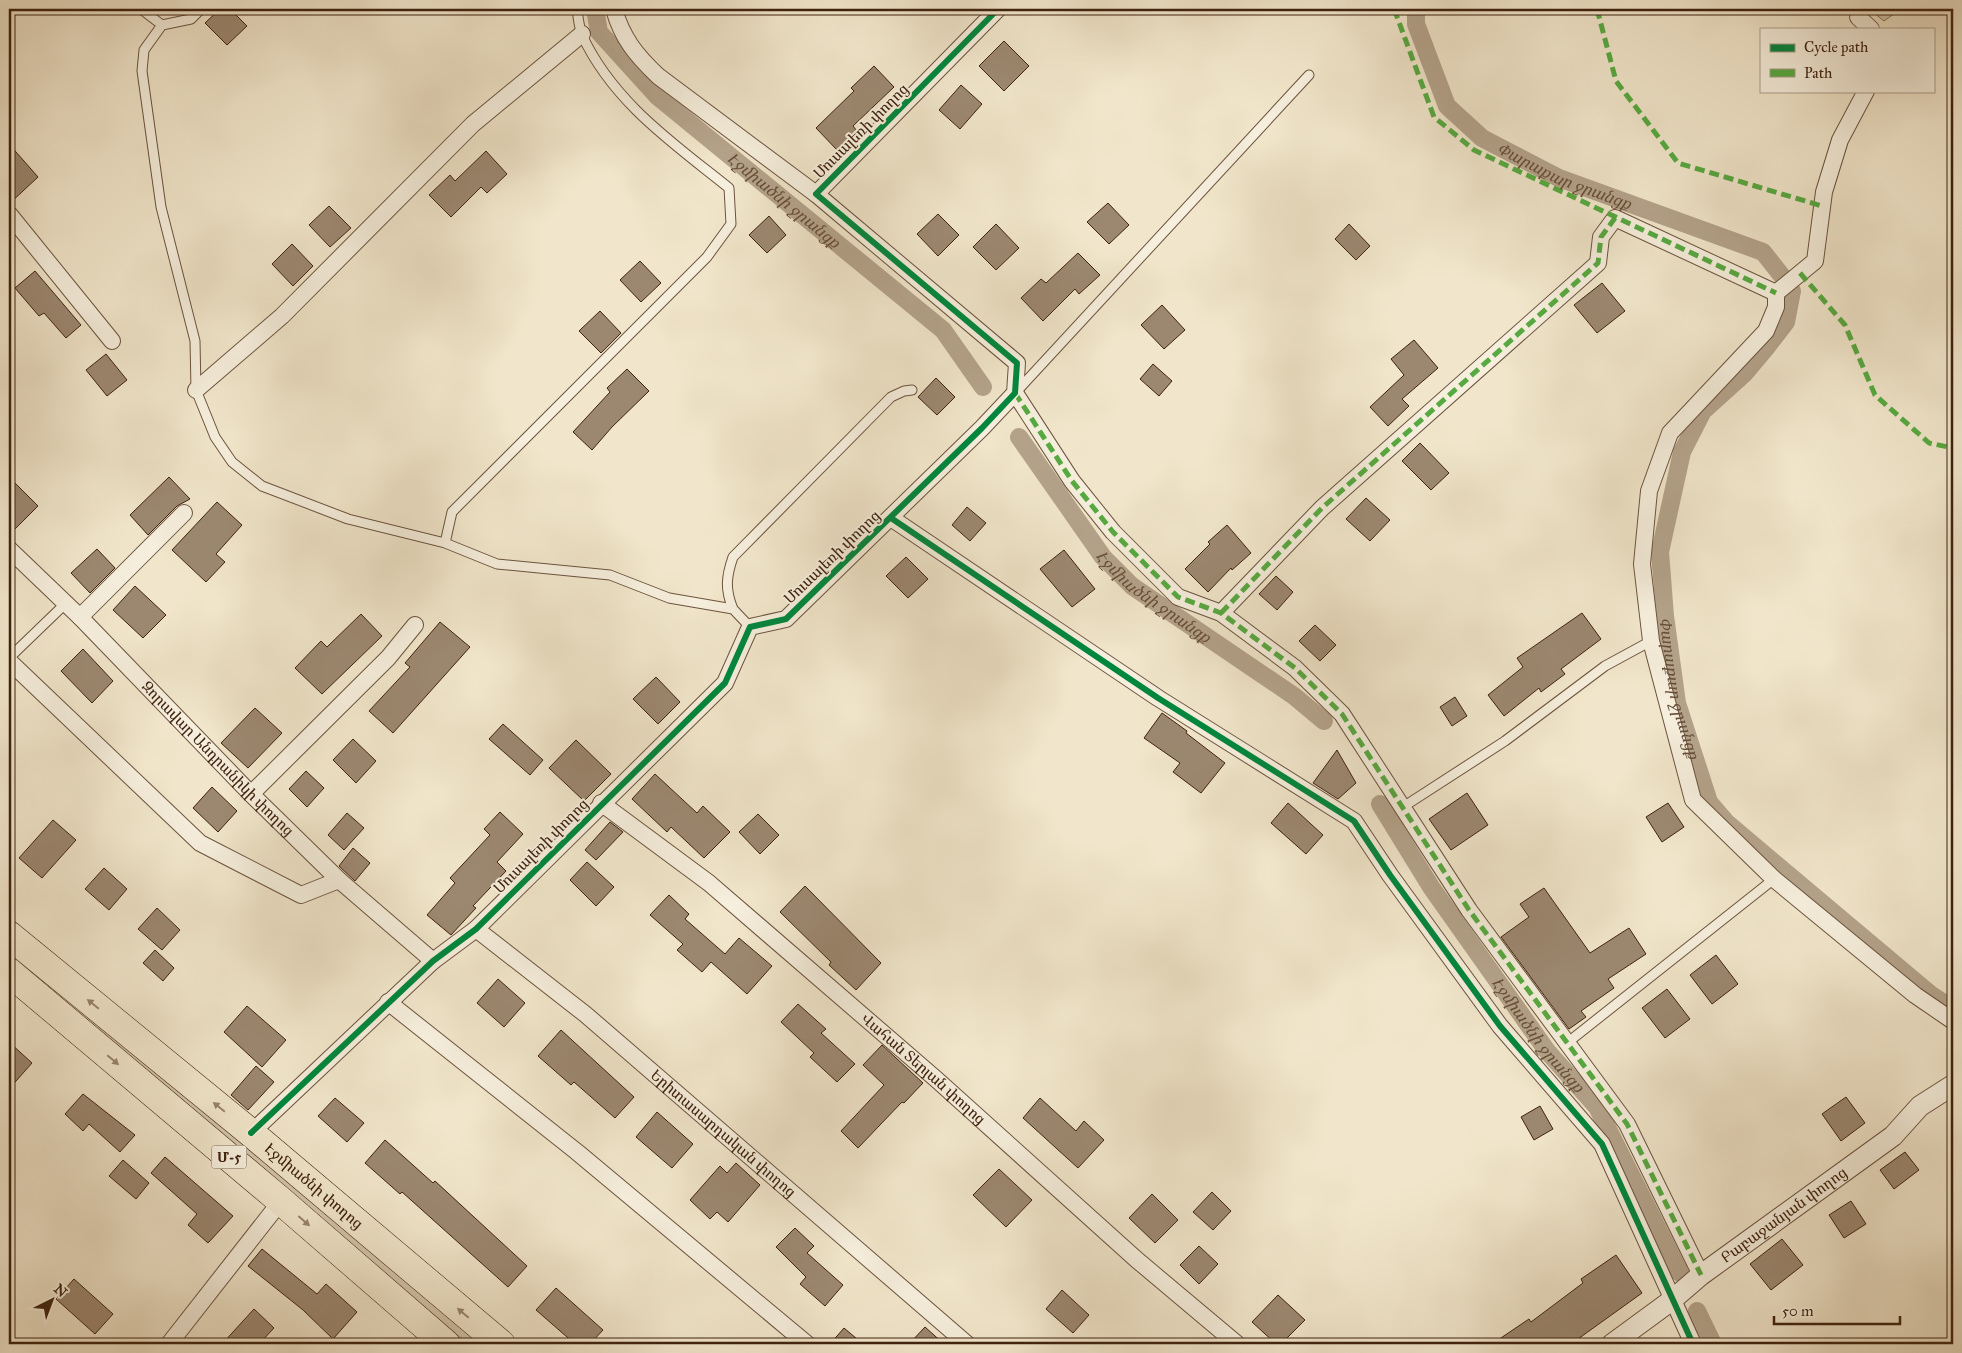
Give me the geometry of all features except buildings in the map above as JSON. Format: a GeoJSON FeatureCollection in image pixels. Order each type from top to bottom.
{"type":"FeatureCollection","features":[{"type":"Feature","properties":{"kind":"highway","name":"Էջմիածնի փողոց"},"geometry":{"type":"LineString","coordinates":[[9,935],[251,1133],[501,1344]]}},
{"type":"Feature","properties":{"kind":"highway","name":"Մ-5"},"geometry":{"type":"LineString","coordinates":[[9,972],[281,1201],[446,1344]]}},
{"type":"Feature","properties":{"kind":"street"},"geometry":{"type":"LineString","coordinates":[[614,9],[620,30],[638,57],[658,76],[816,194]]}},
{"type":"Feature","properties":{"kind":"street","name":"Մուսալեռի փողոց"},"geometry":{"type":"LineString","coordinates":[[251,1133],[433,961],[476,929],[725,682],[750,627],[786,619],[982,428],[1015,392],[1017,363],[816,194],[998,9]]}},
{"type":"Feature","properties":{"kind":"street"},"geometry":{"type":"LineString","coordinates":[[1858,17],[1869,28]]}},
{"type":"Feature","properties":{"kind":"street"},"geometry":{"type":"LineString","coordinates":[[196,390],[282,316],[473,124],[582,34]]}},
{"type":"Feature","properties":{"kind":"street"},"geometry":{"type":"LineString","coordinates":[[1865,92],[1840,140],[1824,192],[1814,261],[1776,293],[1776,307],[1766,331],[1670,433],[1650,491],[1642,564],[1651,641],[1693,800],[1774,879],[1915,995],[1953,1021]]}},
{"type":"Feature","properties":{"kind":"street"},"geometry":{"type":"LineString","coordinates":[[9,214],[112,342]]}},
{"type":"Feature","properties":{"kind":"street"},"geometry":{"type":"LineString","coordinates":[[1221,613],[1322,508],[1598,263],[1601,237],[1615,218],[1776,293]]}},
{"type":"Feature","properties":{"kind":"street"},"geometry":{"type":"LineString","coordinates":[[1015,392],[1072,481],[1113,532],[1178,597],[1221,613],[1295,668],[1342,714],[1469,910],[1627,1124],[1702,1275]]}},
{"type":"Feature","properties":{"kind":"street"},"geometry":{"type":"LineString","coordinates":[[80,617],[184,513]]}},
{"type":"Feature","properties":{"kind":"street"},"geometry":{"type":"LineString","coordinates":[[891,518],[1158,698],[1354,821],[1390,875],[1500,1026],[1602,1144],[1693,1344]]}},
{"type":"Feature","properties":{"kind":"street","name":"Զորավար Անդրանիկի փողոց"},"geometry":{"type":"LineString","coordinates":[[9,549],[80,617],[251,794],[339,880],[433,961]]}},
{"type":"Feature","properties":{"kind":"street"},"geometry":{"type":"LineString","coordinates":[[251,794],[388,658],[415,625]]}},
{"type":"Feature","properties":{"kind":"street"},"geometry":{"type":"LineString","coordinates":[[9,659],[200,844],[301,895],[339,880]]}},
{"type":"Feature","properties":{"kind":"street","name":"Վահան Տերյան փողոց"},"geometry":{"type":"LineString","coordinates":[[601,803],[709,883],[762,928],[943,1085],[1137,1260],[1237,1344]]}},
{"type":"Feature","properties":{"kind":"street","name":"Երիտասարդական փողոց"},"geometry":{"type":"LineString","coordinates":[[476,929],[585,1014],[967,1344]]}},
{"type":"Feature","properties":{"kind":"street"},"geometry":{"type":"LineString","coordinates":[[388,1002],[577,1152],[806,1344]]}},
{"type":"Feature","properties":{"kind":"street","name":"Բաբաջանյան փողոց"},"geometry":{"type":"LineString","coordinates":[[1612,1344],[1672,1300],[1702,1275],[1893,1136],[1920,1106],[1953,1085]]}},
{"type":"Feature","properties":{"kind":"street"},"geometry":{"type":"LineString","coordinates":[[171,1344],[281,1201]]}},
{"type":"Feature","properties":{"kind":"lane"},"geometry":{"type":"LineString","coordinates":[[141,9],[162,25]]}},
{"type":"Feature","properties":{"kind":"lane"},"geometry":{"type":"LineString","coordinates":[[201,9],[191,19],[162,25],[144,50],[142,71],[161,207],[195,341],[196,390],[215,437],[232,462],[262,486],[348,519],[444,543],[497,564],[610,575],[669,598],[733,609]]}},
{"type":"Feature","properties":{"kind":"lane"},"geometry":{"type":"LineString","coordinates":[[444,543],[452,512],[707,257],[731,224],[729,188],[645,120],[612,86],[582,34],[577,9]]}},
{"type":"Feature","properties":{"kind":"lane"},"geometry":{"type":"LineString","coordinates":[[1015,392],[1310,76]]}},
{"type":"Feature","properties":{"kind":"lane"},"geometry":{"type":"LineString","coordinates":[[750,627],[733,609],[727,595],[726,575],[732,557],[891,397],[904,391],[912,390]]}},
{"type":"Feature","properties":{"kind":"lane"},"geometry":{"type":"LineString","coordinates":[[9,659],[65,604]]}},
{"type":"Feature","properties":{"kind":"lane"},"geometry":{"type":"LineString","coordinates":[[1403,808],[1505,741],[1605,666],[1651,641]]}},
{"type":"Feature","properties":{"kind":"lane"},"geometry":{"type":"LineString","coordinates":[[1567,1043],[1774,879]]}},
{"type":"Feature","properties":{"kind":"shaded area"},"geometry":{"type":"Polygon","coordinates":[[[1869,9],[1901,9],[1884,21],[1869,9]]]}},
{"type":"Feature","properties":{"kind":"shaded area"},"geometry":{"type":"Polygon","coordinates":[[[9,948],[483,1344],[468,1344],[9,962],[9,948]]]}},
{"type":"Feature","properties":{"kind":"waterway","name":"Էջմիածնի ջրանցք"},"geometry":{"type":"LineString","coordinates":[[595,9],[599,32],[657,96],[943,330],[983,387]]}},
{"type":"Feature","properties":{"kind":"waterway","name":"Փարաքար ջրանցք"},"geometry":{"type":"LineString","coordinates":[[1416,9],[1416,24],[1447,106],[1482,138],[1559,178],[1763,252],[1782,276]]}},
{"type":"Feature","properties":{"kind":"waterway","name":"Փարաքար ջրանցք"},"geometry":{"type":"LineString","coordinates":[[1792,291],[1786,322],[1745,373],[1703,411],[1682,452],[1660,552],[1665,616],[1677,703],[1709,802],[1727,823],[1930,994],[1953,1009]]}},
{"type":"Feature","properties":{"kind":"waterway","name":"Էջմիածնի ջրանցք"},"geometry":{"type":"LineString","coordinates":[[1019,437],[1103,557],[1132,586],[1294,696],[1324,721]]}},
{"type":"Feature","properties":{"kind":"waterway","name":"Էջմիածնի ջրանցք"},"geometry":{"type":"LineString","coordinates":[[1380,804],[1431,887],[1547,1051],[1597,1107],[1680,1273]]}},
{"type":"Feature","properties":{"kind":"waterway","name":"Էջմիածնի ջրանցք"},"geometry":{"type":"LineString","coordinates":[[1697,1311],[1713,1344]]}},
{"type":"Feature","properties":{"kind":"marked path"},"geometry":{"type":"LineString","coordinates":[[1398,9],[1396,14],[1434,117],[1474,150],[1776,293]]}},
{"type":"Feature","properties":{"kind":"marked path"},"geometry":{"type":"LineString","coordinates":[[1597,9],[1616,81],[1678,163],[1822,206]]}},
{"type":"Feature","properties":{"kind":"marked path"},"geometry":{"type":"LineString","coordinates":[[1221,613],[1322,508],[1598,263],[1601,237],[1615,218]]}},
{"type":"Feature","properties":{"kind":"marked path"},"geometry":{"type":"LineString","coordinates":[[1800,273],[1845,325],[1875,395],[1929,443],[1953,448]]}},
{"type":"Feature","properties":{"kind":"marked path"},"geometry":{"type":"LineString","coordinates":[[1015,393],[1072,481],[1113,532],[1178,597],[1221,613],[1295,668],[1342,714],[1469,910],[1627,1124],[1701,1275]]}},
{"type":"Feature","properties":{"kind":"cycle path"},"geometry":{"type":"LineString","coordinates":[[251,1133],[433,961],[476,929],[725,683],[750,627],[786,619],[982,428],[1015,393],[1017,363],[816,194],[998,9]]}},
{"type":"Feature","properties":{"kind":"cycle path"},"geometry":{"type":"LineString","coordinates":[[891,518],[1158,698],[1354,821],[1390,875],[1500,1026],[1602,1144],[1693,1344]]}}]}
